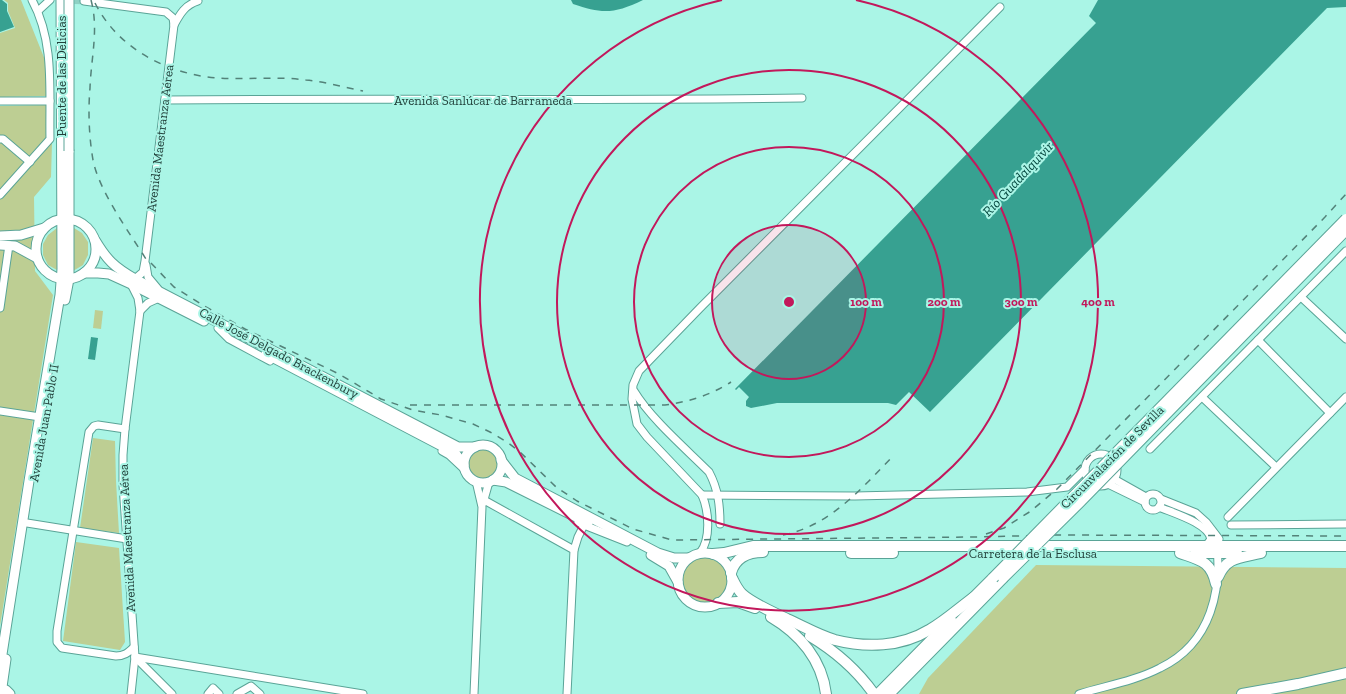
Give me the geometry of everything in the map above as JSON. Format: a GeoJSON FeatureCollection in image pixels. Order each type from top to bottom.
{"type":"FeatureCollection","features":[{"type":"Feature","properties":{"kind":"highway","name":"Circunvalación de Sevilla"},"geometry":{"type":"LineString","coordinates":[[889,694],[998,578],[1346,219]]}},
{"type":"Feature","properties":{"kind":"highway","name":"Circunvalación de Sevilla"},"geometry":{"type":"LineString","coordinates":[[878,694],[974,597],[998,578],[1081,501],[1346,230]]}},
{"type":"Feature","properties":{"kind":"highway","name":"Carretera de la Esclusa"},"geometry":{"type":"LineString","coordinates":[[713,554],[724,553],[746,547],[759,546],[1214,549],[1261,553],[1346,553]]}},
{"type":"Feature","properties":{"kind":"highway"},"geometry":{"type":"LineString","coordinates":[[1214,549],[1346,546]]}},
{"type":"Feature","properties":{"kind":"highway","name":"Carretera de la Esclusa"},"geometry":{"type":"LineString","coordinates":[[732,576],[732,567],[736,562],[742,556],[755,552],[1180,553],[1214,549]]}},
{"type":"Feature","properties":{"kind":"highway"},"geometry":{"type":"LineString","coordinates":[[1180,553],[1204,562],[1210,568],[1217,581]]}},
{"type":"Feature","properties":{"kind":"highway"},"geometry":{"type":"LineString","coordinates":[[1217,581],[1221,570],[1230,561],[1261,553]]}},
{"type":"Feature","properties":{"kind":"highway"},"geometry":{"type":"LineString","coordinates":[[732,576],[737,588],[748,598],[825,645],[841,657],[862,678],[874,694]]}},
{"type":"Feature","properties":{"kind":"highway"},"geometry":{"type":"LineString","coordinates":[[718,603],[738,602],[751,606],[782,620],[834,640],[858,645],[880,645],[896,643],[929,630],[974,597]]}},
{"type":"Feature","properties":{"kind":"highway"},"geometry":{"type":"LineString","coordinates":[[782,620],[800,639],[820,668],[826,694]]}},
{"type":"Feature","properties":{"kind":"highway"},"geometry":{"type":"LineString","coordinates":[[1242,694],[1298,684],[1346,673]]}},
{"type":"Feature","properties":{"kind":"main road","name":"Puente de las Delicias"},"geometry":{"type":"LineString","coordinates":[[61,0],[65,151]]}},
{"type":"Feature","properties":{"kind":"main road","name":"Puente de las Delicias"},"geometry":{"type":"LineString","coordinates":[[65,151],[69,0]]}},
{"type":"Feature","properties":{"kind":"main road","name":"Avenida Juan Pablo II"},"geometry":{"type":"LineString","coordinates":[[1,690],[63,295],[61,278],[70,219],[65,198],[65,151]]}},
{"type":"Feature","properties":{"kind":"main road"},"geometry":{"type":"LineString","coordinates":[[0,236],[21,235],[70,219],[65,198]]}},
{"type":"Feature","properties":{"kind":"main road"},"geometry":{"type":"LineString","coordinates":[[61,278],[46,272],[40,266],[37,258],[36,242],[39,234],[47,226],[65,198]]}},
{"type":"Feature","properties":{"kind":"main road","name":"Calle José Delgado Brackenbury"},"geometry":{"type":"LineString","coordinates":[[70,219],[89,228],[106,257],[112,264],[133,281]]}},
{"type":"Feature","properties":{"kind":"main road"},"geometry":{"type":"LineString","coordinates":[[63,295],[72,283],[94,261],[96,250],[95,240]]}},
{"type":"Feature","properties":{"kind":"main road"},"geometry":{"type":"LineString","coordinates":[[4,245],[20,247],[37,258]]}},
{"type":"Feature","properties":{"kind":"main road","name":"Calle José Delgado Brackenbury"},"geometry":{"type":"LineString","coordinates":[[61,278],[98,273],[109,274],[133,281],[458,447],[475,447]]}},
{"type":"Feature","properties":{"kind":"main road","name":"Avenida Juan Pablo II"},"geometry":{"type":"LineString","coordinates":[[0,667],[40,417],[63,295]]}},
{"type":"Feature","properties":{"kind":"main road","name":"Calle José Delgado Brackenbury"},"geometry":{"type":"LineString","coordinates":[[160,295],[218,328],[454,453],[465,468]]}},
{"type":"Feature","properties":{"kind":"main road"},"geometry":{"type":"LineString","coordinates":[[501,460],[501,470],[498,476],[485,483],[476,481],[470,477],[465,468],[467,455],[475,447],[484,445],[490,447],[496,451],[515,478],[522,482],[658,553],[674,558],[689,558]]}},
{"type":"Feature","properties":{"kind":"main road"},"geometry":{"type":"LineString","coordinates":[[491,481],[506,482],[627,542],[669,566],[678,582],[681,592],[692,604],[703,607],[713,606],[718,603],[728,595],[731,587],[732,576],[724,561],[713,554],[700,553],[689,558],[685,562],[679,571],[678,582]]}},
{"type":"Feature","properties":{"kind":"main road"},"geometry":{"type":"LineString","coordinates":[[1,690],[10,694]]}},
{"type":"Feature","properties":{"kind":"street"},"geometry":{"type":"LineString","coordinates":[[0,195],[50,139],[50,73],[48,46],[38,11],[32,0]]}},
{"type":"Feature","properties":{"kind":"street"},"geometry":{"type":"LineString","coordinates":[[38,11],[50,0]]}},
{"type":"Feature","properties":{"kind":"street","name":"Avenida Maestranza Aérea"},"geometry":{"type":"LineString","coordinates":[[84,1],[166,12],[173,18],[174,25],[146,262]]}},
{"type":"Feature","properties":{"kind":"street"},"geometry":{"type":"LineString","coordinates":[[174,25],[183,9],[191,3],[198,1]]}},
{"type":"Feature","properties":{"kind":"street"},"geometry":{"type":"LineString","coordinates":[[700,553],[705,547],[707,539],[707,507],[702,495],[641,431],[637,424],[632,405],[634,391],[633,385],[636,378],[644,364],[1000,7]]}},
{"type":"Feature","properties":{"kind":"street","name":"Avenida Sanlúcar de Barrameda"},"geometry":{"type":"LineString","coordinates":[[165,100],[555,100],[802,98]]}},
{"type":"Feature","properties":{"kind":"street"},"geometry":{"type":"LineString","coordinates":[[0,101],[50,101]]}},
{"type":"Feature","properties":{"kind":"street"},"geometry":{"type":"LineString","coordinates":[[0,139],[3,139],[30,162]]}},
{"type":"Feature","properties":{"kind":"street"},"geometry":{"type":"LineString","coordinates":[[0,303],[4,245]]}},
{"type":"Feature","properties":{"kind":"street"},"geometry":{"type":"LineString","coordinates":[[1150,449],[1346,251]]}},
{"type":"Feature","properties":{"kind":"street"},"geometry":{"type":"LineString","coordinates":[[133,281],[143,272],[146,262]]}},
{"type":"Feature","properties":{"kind":"street"},"geometry":{"type":"LineString","coordinates":[[140,311],[148,303],[160,295],[148,277],[146,262]]}},
{"type":"Feature","properties":{"kind":"street","name":"Avenida Maestranza Aérea"},"geometry":{"type":"LineString","coordinates":[[131,694],[135,657],[123,485],[125,430],[140,311],[133,281]]}},
{"type":"Feature","properties":{"kind":"street"},"geometry":{"type":"LineString","coordinates":[[1301,297],[1346,339]]}},
{"type":"Feature","properties":{"kind":"street"},"geometry":{"type":"LineString","coordinates":[[1258,340],[1330,413]]}},
{"type":"Feature","properties":{"kind":"street"},"geometry":{"type":"LineString","coordinates":[[634,391],[641,403],[653,416],[709,472],[715,483],[718,494],[720,524]]}},
{"type":"Feature","properties":{"kind":"street"},"geometry":{"type":"LineString","coordinates":[[1202,397],[1276,467]]}},
{"type":"Feature","properties":{"kind":"street"},"geometry":{"type":"LineString","coordinates":[[1228,517],[1346,397]]}},
{"type":"Feature","properties":{"kind":"street"},"geometry":{"type":"LineString","coordinates":[[0,411],[40,417]]}},
{"type":"Feature","properties":{"kind":"street"},"geometry":{"type":"LineString","coordinates":[[125,430],[94,426],[89,432],[72,531],[57,631],[57,642],[62,648],[116,656],[121,656],[128,653],[134,647]]}},
{"type":"Feature","properties":{"kind":"street"},"geometry":{"type":"LineString","coordinates":[[702,495],[855,496],[1027,492],[1067,487],[1086,469],[1089,460],[1092,457],[1102,454],[1107,455],[1116,463],[1117,474],[1108,484],[1099,486],[1094,484],[1088,478],[1086,469]]}},
{"type":"Feature","properties":{"kind":"street"},"geometry":{"type":"LineString","coordinates":[[1114,479],[1146,500],[1147,507],[1151,510],[1157,510],[1161,503],[1161,499]]}},
{"type":"Feature","properties":{"kind":"street"},"geometry":{"type":"LineString","coordinates":[[476,481],[483,503],[574,550]]}},
{"type":"Feature","properties":{"kind":"street"},"geometry":{"type":"LineString","coordinates":[[474,694],[483,503],[491,481],[519,492],[584,525],[627,542]]}},
{"type":"Feature","properties":{"kind":"street"},"geometry":{"type":"LineString","coordinates":[[1108,484],[1146,500]]}},
{"type":"Feature","properties":{"kind":"street"},"geometry":{"type":"LineString","coordinates":[[1146,500],[1154,494],[1159,496],[1161,499],[1196,513],[1206,522],[1216,536],[1214,549]]}},
{"type":"Feature","properties":{"kind":"street"},"geometry":{"type":"LineString","coordinates":[[1079,694],[1146,674],[1172,662],[1184,653],[1194,642],[1203,629],[1209,616],[1214,603],[1217,581],[1214,549],[1211,536],[1197,523],[1159,507]]}},
{"type":"Feature","properties":{"kind":"street"},"geometry":{"type":"LineString","coordinates":[[1231,525],[1343,524],[1346,517]]}},
{"type":"Feature","properties":{"kind":"street"},"geometry":{"type":"LineString","coordinates":[[28,523],[127,539]]}},
{"type":"Feature","properties":{"kind":"street"},"geometry":{"type":"LineString","coordinates":[[567,694],[574,550],[578,536],[584,525]]}},
{"type":"Feature","properties":{"kind":"street"},"geometry":{"type":"LineString","coordinates":[[135,657],[172,694]]}},
{"type":"Feature","properties":{"kind":"street"},"geometry":{"type":"LineString","coordinates":[[135,657],[363,694]]}},
{"type":"Feature","properties":{"kind":"street"},"geometry":{"type":"LineString","coordinates":[[237,694],[251,686],[260,694]]}},
{"type":"Feature","properties":{"kind":"street"},"geometry":{"type":"LineString","coordinates":[[208,694],[213,688],[219,694]]}},
{"type":"Feature","properties":{"kind":"shaded area"},"geometry":{"type":"Polygon","coordinates":[[[4,0],[21,0],[47,65],[46,96],[0,97],[0,33],[15,28],[8,11],[8,3],[4,0]]]}},
{"type":"Feature","properties":{"kind":"shaded area"},"geometry":{"type":"Polygon","coordinates":[[[46,105],[46,138],[52,143],[51,177],[34,197],[35,271],[53,295],[0,626],[0,106],[46,105]]]}},
{"type":"Feature","properties":{"kind":"shaded area"},"geometry":{"type":"Polygon","coordinates":[[[57,228],[57,270],[48,265],[43,255],[43,244],[48,235],[57,228]]]}},
{"type":"Feature","properties":{"kind":"shaded area"},"geometry":{"type":"Polygon","coordinates":[[[74,228],[82,233],[88,242],[88,255],[83,265],[73,271],[74,228]]]}},
{"type":"Feature","properties":{"kind":"shaded area"},"geometry":{"type":"Polygon","coordinates":[[[95,310],[103,311],[101,329],[93,328],[95,310]]]}},
{"type":"Feature","properties":{"kind":"shaded area"},"geometry":{"type":"Polygon","coordinates":[[[93,438],[115,441],[119,533],[80,528],[93,438]]]}},
{"type":"Feature","properties":{"kind":"shaded area"},"geometry":{"type":"Polygon","coordinates":[[[483,449],[489,450],[497,458],[497,470],[489,478],[483,479],[477,478],[469,470],[468,464],[469,458],[477,450],[483,449]]]}},
{"type":"Feature","properties":{"kind":"shaded area"},"geometry":{"type":"Polygon","coordinates":[[[76,542],[119,548],[125,642],[120,650],[63,641],[76,542]]]}},
{"type":"Feature","properties":{"kind":"shaded area"},"geometry":{"type":"Polygon","coordinates":[[[700,557],[710,557],[718,561],[724,567],[728,575],[728,585],[724,593],[718,599],[710,603],[700,603],[692,599],[686,593],[682,585],[682,575],[686,567],[692,561],[700,557]]]}},
{"type":"Feature","properties":{"kind":"shaded area"},"geometry":{"type":"Polygon","coordinates":[[[1036,565],[1346,568],[1346,694],[919,694],[928,678],[1036,565]]]}},
{"type":"Feature","properties":{"kind":"water"},"geometry":{"type":"Polygon","coordinates":[[[0,0],[7,4],[7,11],[14,27],[0,32],[0,0]]]}},
{"type":"Feature","properties":{"kind":"water"},"geometry":{"type":"Polygon","coordinates":[[[571,0],[643,0],[624,8],[600,11],[573,4],[571,0]]]}},
{"type":"Feature","properties":{"kind":"water","name":"Río Guadalquivir"},"geometry":{"type":"Polygon","coordinates":[[[1098,0],[1346,0],[1346,7],[1327,8],[930,412],[909,392],[896,405],[888,403],[777,403],[751,408],[746,406],[746,401],[749,397],[739,387],[736,390],[735,389],[1096,23],[1089,16],[1098,0]]]}},
{"type":"Feature","properties":{"kind":"water"},"geometry":{"type":"Polygon","coordinates":[[[91,337],[98,338],[95,360],[88,359],[91,337]]]}},
{"type":"Feature","properties":{"kind":"tunnel"},"geometry":{"type":"LineString","coordinates":[[64,0],[84,1]]}},
{"type":"Feature","properties":{"kind":"railway"},"geometry":{"type":"LineString","coordinates":[[91,0],[94,22],[94,44],[89,97],[89,124],[93,160],[96,172],[115,211],[146,259],[174,287],[245,329],[339,374],[381,399],[413,410],[441,415],[473,424],[490,432],[520,452],[556,487],[577,501],[633,529],[672,540],[1059,535],[1346,536]]}},
{"type":"Feature","properties":{"kind":"railway"},"geometry":{"type":"LineString","coordinates":[[95,3],[117,34],[131,46],[163,65],[180,71],[199,76],[217,78],[284,78],[306,80],[363,91]]}},
{"type":"Feature","properties":{"kind":"railway"},"geometry":{"type":"LineString","coordinates":[[986,534],[1004,528],[1031,511],[1057,489],[1346,194]]}},
{"type":"Feature","properties":{"kind":"railway"},"geometry":{"type":"LineString","coordinates":[[410,405],[665,405],[699,397],[715,391],[731,382]]}},
{"type":"Feature","properties":{"kind":"railway"},"geometry":{"type":"LineString","coordinates":[[783,535],[816,523],[844,504],[894,455]]}}]}
